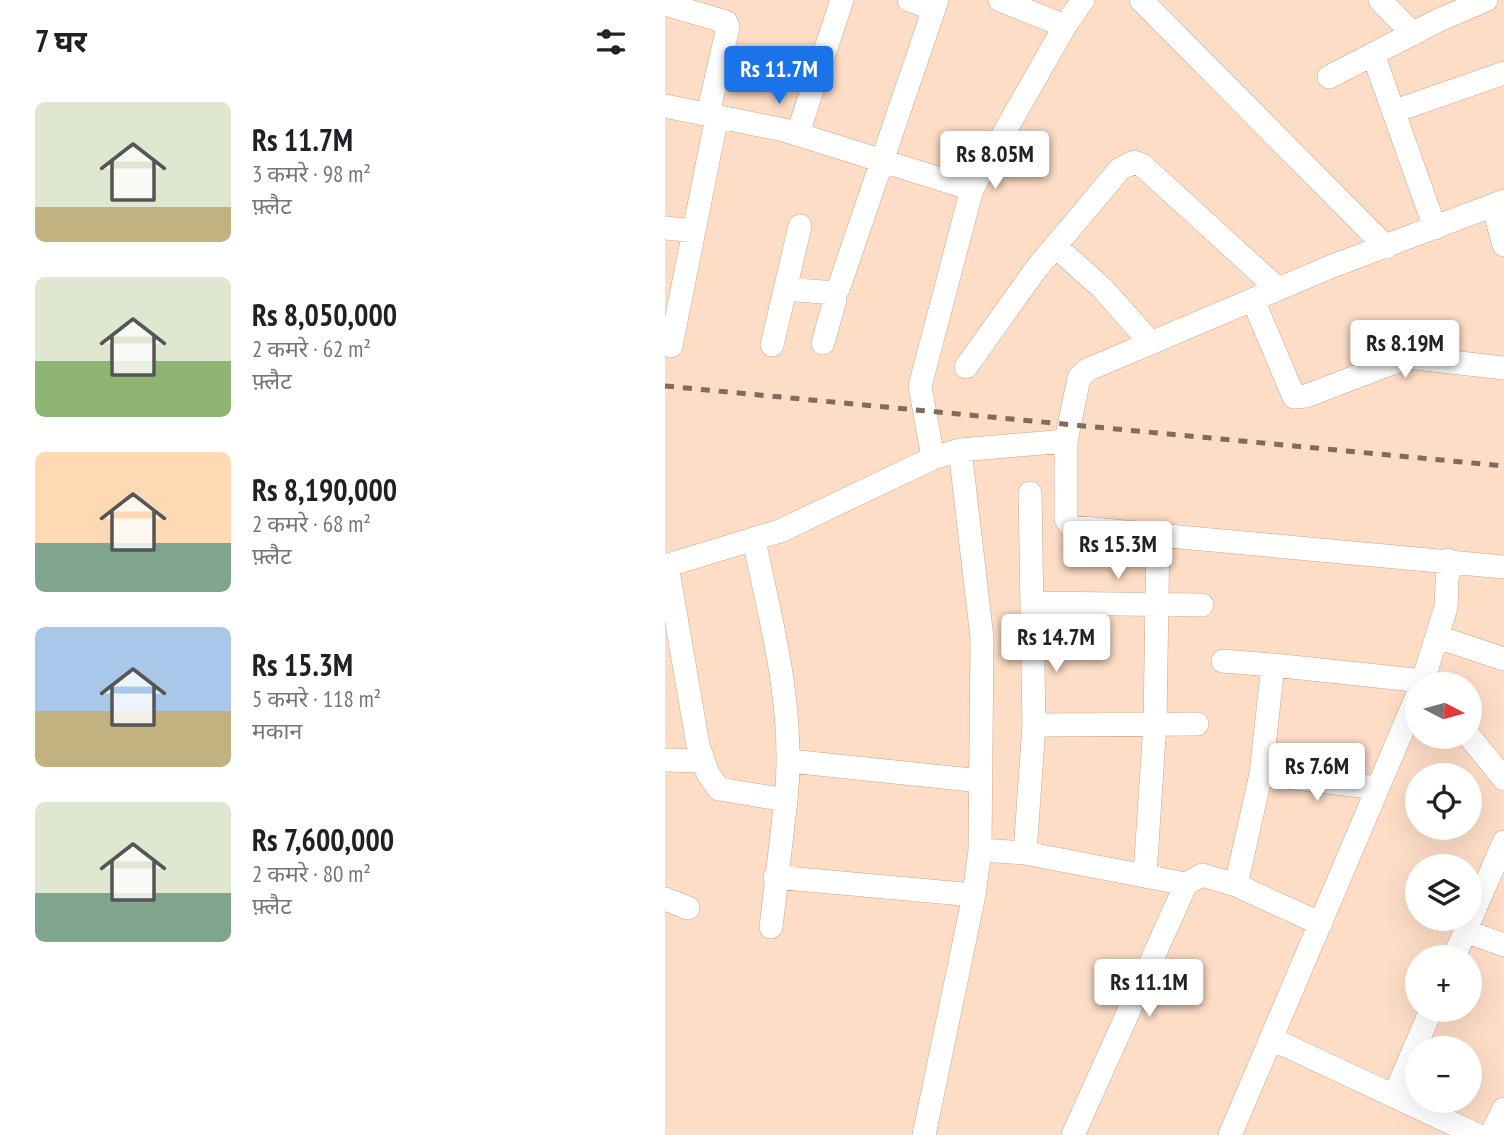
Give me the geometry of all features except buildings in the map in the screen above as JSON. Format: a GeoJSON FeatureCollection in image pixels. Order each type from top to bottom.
{"type":"FeatureCollection","features":[{"type":"Feature","properties":{"kind":"street"},"geometry":{"type":"LineString","coordinates":[[798,134],[842,0]]}},
{"type":"Feature","properties":{"kind":"street"},"geometry":{"type":"LineString","coordinates":[[823,343],[835,293],[935,4],[909,0]]}},
{"type":"Feature","properties":{"kind":"street"},"geometry":{"type":"LineString","coordinates":[[1000,0],[1065,26]]}},
{"type":"Feature","properties":{"kind":"street"},"geometry":{"type":"LineString","coordinates":[[933,458],[920,386],[972,189],[1065,26],[1083,0]]}},
{"type":"Feature","properties":{"kind":"street"},"geometry":{"type":"LineString","coordinates":[[1141,0],[1386,247]]}},
{"type":"Feature","properties":{"kind":"street"},"geometry":{"type":"LineString","coordinates":[[1329,78],[1486,0]]}},
{"type":"Feature","properties":{"kind":"street"},"geometry":{"type":"LineString","coordinates":[[665,4],[726,22],[728,27],[694,232],[671,346]]}},
{"type":"Feature","properties":{"kind":"street"},"geometry":{"type":"LineString","coordinates":[[1391,4],[1413,34]]}},
{"type":"Feature","properties":{"kind":"street"},"geometry":{"type":"LineString","coordinates":[[1373,54],[1435,228]]}},
{"type":"Feature","properties":{"kind":"street"},"geometry":{"type":"LineString","coordinates":[[1395,111],[1504,73]]}},
{"type":"Feature","properties":{"kind":"street"},"geometry":{"type":"LineString","coordinates":[[665,106],[798,134],[972,189]]}},
{"type":"Feature","properties":{"kind":"street"},"geometry":{"type":"LineString","coordinates":[[966,367],[1055,246],[1120,169],[1134,162],[1142,165],[1277,289]]}},
{"type":"Feature","properties":{"kind":"street"},"geometry":{"type":"LineString","coordinates":[[1504,245],[1498,203],[1277,289],[1087,370],[1079,378],[1072,423],[1066,441],[1066,519],[1071,527],[1448,560],[1504,568]]}},
{"type":"Feature","properties":{"kind":"street"},"geometry":{"type":"LineString","coordinates":[[772,345],[800,226]]}},
{"type":"Feature","properties":{"kind":"street"},"geometry":{"type":"LineString","coordinates":[[665,228],[694,232]]}},
{"type":"Feature","properties":{"kind":"street"},"geometry":{"type":"LineString","coordinates":[[1055,246],[1102,288],[1151,343]]}},
{"type":"Feature","properties":{"kind":"street"},"geometry":{"type":"LineString","coordinates":[[785,289],[835,293]]}},
{"type":"Feature","properties":{"kind":"street"},"geometry":{"type":"LineString","coordinates":[[1253,300],[1294,397],[1306,396],[1408,357],[1504,368]]}},
{"type":"Feature","properties":{"kind":"street"},"geometry":{"type":"LineString","coordinates":[[786,800],[719,789],[702,761],[666,565],[754,541],[933,458],[960,450],[1066,441]]}},
{"type":"Feature","properties":{"kind":"street"},"geometry":{"type":"LineString","coordinates":[[924,1135],[974,895],[980,850],[982,638],[960,450]]}},
{"type":"Feature","properties":{"kind":"street"},"geometry":{"type":"LineString","coordinates":[[1025,853],[1034,725],[1030,493]]}},
{"type":"Feature","properties":{"kind":"street"},"geometry":{"type":"LineString","coordinates":[[1145,875],[1155,723],[1158,535]]}},
{"type":"Feature","properties":{"kind":"street"},"geometry":{"type":"LineString","coordinates":[[754,541],[785,691],[790,761],[771,927]]}},
{"type":"Feature","properties":{"kind":"street"},"geometry":{"type":"LineString","coordinates":[[1427,672],[1446,607],[1448,560]]}},
{"type":"Feature","properties":{"kind":"street"},"geometry":{"type":"LineString","coordinates":[[1033,603],[1202,605]]}},
{"type":"Feature","properties":{"kind":"street"},"geometry":{"type":"LineString","coordinates":[[1438,637],[1504,659]]}},
{"type":"Feature","properties":{"kind":"street"},"geometry":{"type":"LineString","coordinates":[[1223,661],[1273,665],[1405,683]]}},
{"type":"Feature","properties":{"kind":"street"},"geometry":{"type":"LineString","coordinates":[[1236,885],[1261,774],[1273,665]]}},
{"type":"Feature","properties":{"kind":"street"},"geometry":{"type":"LineString","coordinates":[[1034,725],[1197,724]]}},
{"type":"Feature","properties":{"kind":"street"},"geometry":{"type":"LineString","coordinates":[[1230,1135],[1405,727]]}},
{"type":"Feature","properties":{"kind":"street"},"geometry":{"type":"LineString","coordinates":[[1479,749],[1504,779]]}},
{"type":"Feature","properties":{"kind":"street"},"geometry":{"type":"LineString","coordinates":[[665,760],[702,761]]}},
{"type":"Feature","properties":{"kind":"street"},"geometry":{"type":"LineString","coordinates":[[790,761],[981,781]]}},
{"type":"Feature","properties":{"kind":"street"},"geometry":{"type":"LineString","coordinates":[[1261,774],[1378,789]]}},
{"type":"Feature","properties":{"kind":"street"},"geometry":{"type":"LineString","coordinates":[[1482,892],[1504,842]]}},
{"type":"Feature","properties":{"kind":"street"},"geometry":{"type":"LineString","coordinates":[[980,850],[1025,853],[1186,884]]}},
{"type":"Feature","properties":{"kind":"street"},"geometry":{"type":"LineString","coordinates":[[1073,1135],[1186,884],[1202,875],[1236,885],[1321,923]]}},
{"type":"Feature","properties":{"kind":"street"},"geometry":{"type":"LineString","coordinates":[[775,877],[974,895]]}},
{"type":"Feature","properties":{"kind":"street"},"geometry":{"type":"LineString","coordinates":[[665,899],[688,908]]}},
{"type":"Feature","properties":{"kind":"street"},"geometry":{"type":"LineString","coordinates":[[1459,945],[1465,931],[1504,945]]}},
{"type":"Feature","properties":{"kind":"street"},"geometry":{"type":"LineString","coordinates":[[1394,1096],[1426,1022]]}},
{"type":"Feature","properties":{"kind":"street"},"geometry":{"type":"LineString","coordinates":[[1272,1040],[1477,1135]]}},
{"type":"Feature","properties":{"kind":"street"},"geometry":{"type":"LineString","coordinates":[[1492,1135],[1504,1109]]}},
{"type":"Feature","properties":{"kind":"railway"},"geometry":{"type":"LineString","coordinates":[[665,386],[1504,466]]}}]}
